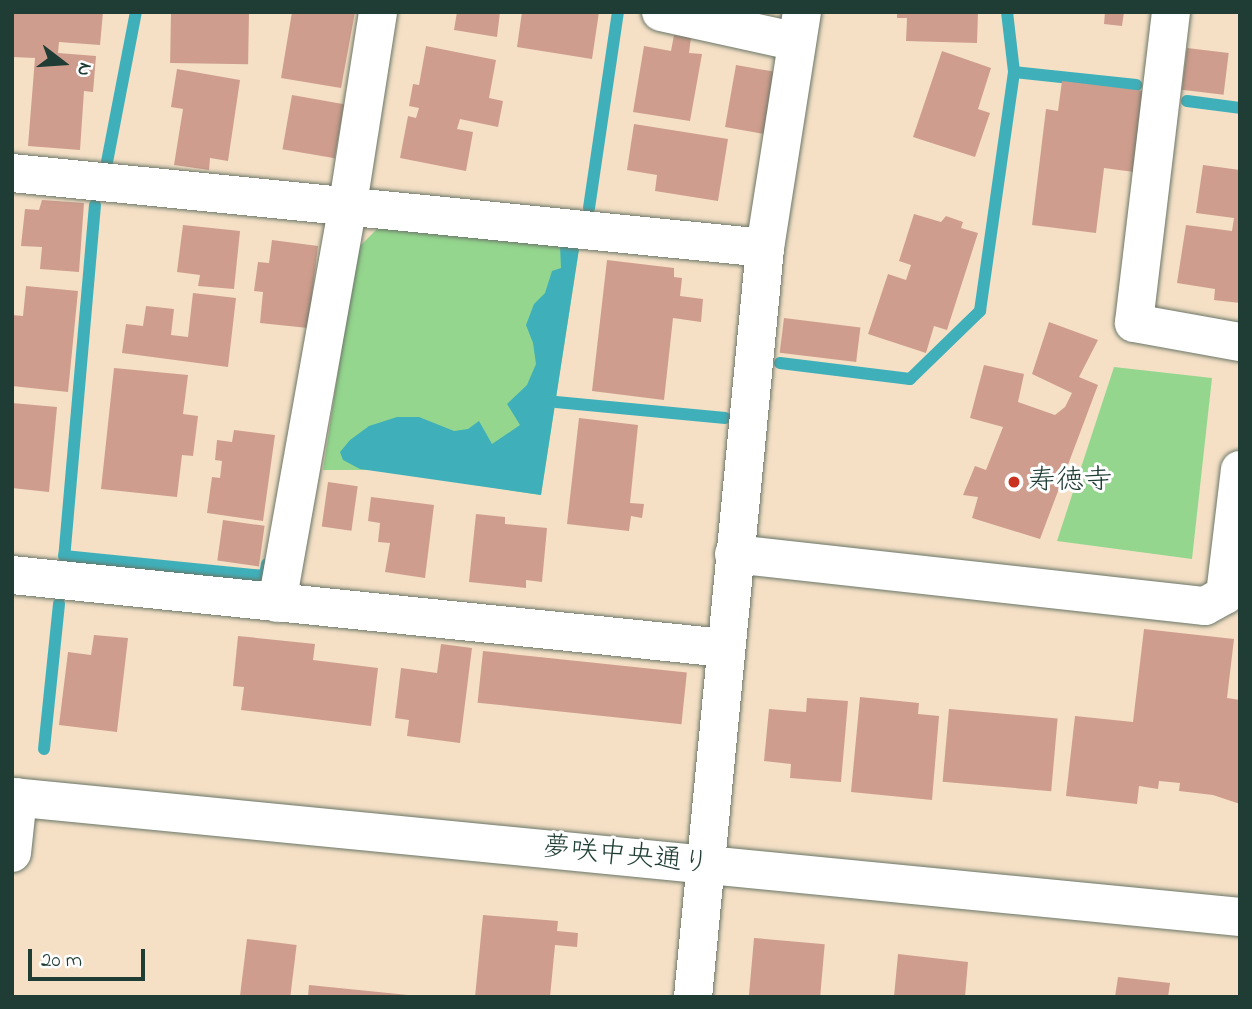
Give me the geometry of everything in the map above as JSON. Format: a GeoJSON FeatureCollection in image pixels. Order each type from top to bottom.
{"type":"FeatureCollection","features":[{"type":"Feature","properties":{"kind":"street"},"geometry":{"type":"LineString","coordinates":[[277,603],[348,204],[378,12]]}},
{"type":"Feature","properties":{"kind":"street"},"geometry":{"type":"LineString","coordinates":[[662,12],[800,27],[765,248],[693,997]]}},
{"type":"Feature","properties":{"kind":"street"},"geometry":{"type":"LineString","coordinates":[[1171,12],[1134,323],[1240,342]]}},
{"type":"Feature","properties":{"kind":"street"},"geometry":{"type":"LineString","coordinates":[[12,173],[348,204],[765,248]]}},
{"type":"Feature","properties":{"kind":"street"},"geometry":{"type":"LineString","coordinates":[[734,554],[1205,606],[1225,596],[1239,487]]}},
{"type":"Feature","properties":{"kind":"street"},"geometry":{"type":"LineString","coordinates":[[12,575],[725,648]]}},
{"type":"Feature","properties":{"kind":"street"},"geometry":{"type":"LineString","coordinates":[[12,853],[15,797]]}},
{"type":"Feature","properties":{"kind":"street","name":"夢咲中央通り"},"geometry":{"type":"LineString","coordinates":[[15,797],[1240,918]]}},
{"type":"Feature","properties":{"kind":"green space"},"geometry":{"type":"Polygon","coordinates":[[[382,224],[579,249],[541,495],[378,470],[323,470],[357,249],[382,224]]]}},
{"type":"Feature","properties":{"kind":"green space"},"geometry":{"type":"Polygon","coordinates":[[[1114,367],[1212,378],[1192,559],[1057,541],[1114,367]]]}},
{"type":"Feature","properties":{"kind":"water"},"geometry":{"type":"Polygon","coordinates":[[[560,245],[579,249],[541,495],[360,469],[343,460],[340,452],[350,440],[369,426],[397,417],[419,417],[454,431],[468,429],[479,421],[492,444],[520,425],[507,404],[527,385],[536,364],[533,343],[526,325],[534,304],[545,293],[552,271],[561,268],[560,245]]]}},
{"type":"Feature","properties":{"kind":"building"},"geometry":{"type":"Polygon","coordinates":[[[12,12],[103,12],[100,45],[59,42],[58,53],[96,56],[93,92],[84,91],[80,150],[28,146],[35,58],[12,57],[12,12]]]}},
{"type":"Feature","properties":{"kind":"building"},"geometry":{"type":"Polygon","coordinates":[[[171,12],[249,13],[248,64],[170,63],[171,12]]]}},
{"type":"Feature","properties":{"kind":"building"},"geometry":{"type":"Polygon","coordinates":[[[292,12],[355,12],[341,88],[281,78],[292,12]]]}},
{"type":"Feature","properties":{"kind":"building"},"geometry":{"type":"Polygon","coordinates":[[[457,12],[500,12],[497,37],[454,30],[457,12]]]}},
{"type":"Feature","properties":{"kind":"building"},"geometry":{"type":"Polygon","coordinates":[[[522,12],[599,12],[592,59],[517,47],[522,12]]]}},
{"type":"Feature","properties":{"kind":"building"},"geometry":{"type":"Polygon","coordinates":[[[897,12],[978,12],[977,43],[906,41],[907,18],[897,18],[897,12]]]}},
{"type":"Feature","properties":{"kind":"building"},"geometry":{"type":"Polygon","coordinates":[[[1105,12],[1124,12],[1122,26],[1104,24],[1105,12]]]}},
{"type":"Feature","properties":{"kind":"building"},"geometry":{"type":"Polygon","coordinates":[[[674,35],[691,38],[689,53],[702,54],[690,121],[633,112],[644,46],[671,51],[674,35]]]}},
{"type":"Feature","properties":{"kind":"building"},"geometry":{"type":"Polygon","coordinates":[[[426,46],[496,60],[489,98],[503,101],[498,127],[460,119],[457,129],[473,132],[466,171],[400,158],[408,116],[416,118],[419,108],[409,106],[413,84],[419,85],[426,46]]]}},
{"type":"Feature","properties":{"kind":"building"},"geometry":{"type":"Polygon","coordinates":[[[1187,48],[1229,53],[1224,95],[1182,90],[1187,48]]]}},
{"type":"Feature","properties":{"kind":"building"},"geometry":{"type":"Polygon","coordinates":[[[942,51],[991,68],[978,109],[990,113],[975,157],[913,137],[942,51]]]}},
{"type":"Feature","properties":{"kind":"building"},"geometry":{"type":"Polygon","coordinates":[[[736,65],[777,72],[766,134],[725,127],[736,65]]]}},
{"type":"Feature","properties":{"kind":"building"},"geometry":{"type":"Polygon","coordinates":[[[177,69],[240,80],[228,161],[210,158],[209,170],[174,165],[183,109],[171,107],[177,69]]]}},
{"type":"Feature","properties":{"kind":"building"},"geometry":{"type":"Polygon","coordinates":[[[1062,81],[1144,91],[1134,172],[1104,168],[1096,233],[1032,225],[1046,109],[1058,111],[1062,81]]]}},
{"type":"Feature","properties":{"kind":"building"},"geometry":{"type":"Polygon","coordinates":[[[292,95],[344,104],[335,158],[282,149],[292,95]]]}},
{"type":"Feature","properties":{"kind":"building"},"geometry":{"type":"Polygon","coordinates":[[[634,124],[728,139],[718,201],[655,191],[657,175],[627,170],[634,124]]]}},
{"type":"Feature","properties":{"kind":"building"},"geometry":{"type":"Polygon","coordinates":[[[1203,165],[1240,170],[1240,303],[1214,300],[1215,289],[1177,283],[1186,225],[1232,231],[1234,218],[1196,213],[1203,165]]]}},
{"type":"Feature","properties":{"kind":"building"},"geometry":{"type":"Polygon","coordinates":[[[42,200],[84,203],[79,272],[40,269],[42,247],[21,246],[25,209],[39,210],[42,200]]]}},
{"type":"Feature","properties":{"kind":"building"},"geometry":{"type":"Polygon","coordinates":[[[914,214],[941,222],[946,216],[963,222],[961,228],[978,233],[947,330],[934,326],[926,353],[868,334],[888,274],[906,280],[911,265],[899,261],[914,214]]]}},
{"type":"Feature","properties":{"kind":"building"},"geometry":{"type":"Polygon","coordinates":[[[183,225],[240,231],[234,289],[198,286],[200,275],[177,272],[183,225]]]}},
{"type":"Feature","properties":{"kind":"building"},"geometry":{"type":"Polygon","coordinates":[[[272,240],[318,246],[308,328],[260,323],[263,292],[254,291],[258,262],[269,263],[272,240]]]}},
{"type":"Feature","properties":{"kind":"building"},"geometry":{"type":"Polygon","coordinates":[[[607,260],[674,268],[674,277],[682,278],[680,296],[703,299],[701,322],[673,318],[664,400],[592,391],[607,260]]]}},
{"type":"Feature","properties":{"kind":"building"},"geometry":{"type":"Polygon","coordinates":[[[26,286],[78,291],[68,392],[12,386],[12,315],[23,316],[26,286]]]}},
{"type":"Feature","properties":{"kind":"building"},"geometry":{"type":"Polygon","coordinates":[[[193,293],[236,298],[228,367],[122,353],[126,324],[143,326],[146,306],[174,309],[171,335],[188,337],[193,293]]]}},
{"type":"Feature","properties":{"kind":"building"},"geometry":{"type":"Polygon","coordinates":[[[784,318],[860,327],[856,362],[780,353],[784,318]]]}},
{"type":"Feature","properties":{"kind":"building"},"geometry":{"type":"Polygon","coordinates":[[[1049,322],[1098,340],[1079,377],[1098,385],[1040,539],[972,518],[978,497],[963,495],[975,466],[986,470],[1003,427],[970,418],[984,365],[1024,374],[1018,402],[1055,415],[1065,407],[1072,393],[1032,374],[1049,322]]]}},
{"type":"Feature","properties":{"kind":"building"},"geometry":{"type":"Polygon","coordinates":[[[114,368],[188,375],[183,414],[198,416],[193,456],[182,455],[177,497],[101,489],[114,368]]]}},
{"type":"Feature","properties":{"kind":"building"},"geometry":{"type":"Polygon","coordinates":[[[12,403],[57,407],[49,492],[12,488],[12,403]]]}},
{"type":"Feature","properties":{"kind":"building"},"geometry":{"type":"Polygon","coordinates":[[[579,418],[638,425],[630,503],[644,504],[642,518],[631,516],[629,531],[567,524],[579,418]]]}},
{"type":"Feature","properties":{"kind":"building"},"geometry":{"type":"Polygon","coordinates":[[[234,430],[275,435],[263,521],[207,513],[212,477],[220,478],[222,461],[215,460],[217,440],[232,442],[234,430]]]}},
{"type":"Feature","properties":{"kind":"building"},"geometry":{"type":"Polygon","coordinates":[[[328,482],[358,486],[351,531],[322,527],[328,482]]]}},
{"type":"Feature","properties":{"kind":"building"},"geometry":{"type":"Polygon","coordinates":[[[371,497],[434,505],[425,578],[385,572],[390,543],[378,542],[380,523],[368,521],[371,497]]]}},
{"type":"Feature","properties":{"kind":"building"},"geometry":{"type":"Polygon","coordinates":[[[476,514],[505,517],[505,524],[547,528],[542,582],[526,580],[526,588],[469,582],[476,514]]]}},
{"type":"Feature","properties":{"kind":"building"},"geometry":{"type":"Polygon","coordinates":[[[223,520],[265,526],[259,566],[217,561],[223,520]]]}},
{"type":"Feature","properties":{"kind":"building"},"geometry":{"type":"Polygon","coordinates":[[[1144,629],[1234,639],[1227,698],[1240,700],[1240,804],[1213,795],[1179,791],[1180,783],[1159,781],[1158,789],[1139,786],[1137,804],[1066,796],[1075,716],[1133,722],[1144,629]]]}},
{"type":"Feature","properties":{"kind":"building"},"geometry":{"type":"Polygon","coordinates":[[[94,635],[128,638],[117,732],[59,725],[68,652],[91,655],[94,635]]]}},
{"type":"Feature","properties":{"kind":"building"},"geometry":{"type":"Polygon","coordinates":[[[238,636],[315,644],[313,660],[378,668],[371,726],[241,710],[244,687],[233,686],[238,636]]]}},
{"type":"Feature","properties":{"kind":"building"},"geometry":{"type":"Polygon","coordinates":[[[441,644],[472,648],[460,743],[407,736],[409,720],[395,718],[401,668],[437,673],[441,644]]]}},
{"type":"Feature","properties":{"kind":"building"},"geometry":{"type":"Polygon","coordinates":[[[483,651],[687,672],[681,724],[478,703],[483,651]]]}},
{"type":"Feature","properties":{"kind":"building"},"geometry":{"type":"Polygon","coordinates":[[[860,697],[919,703],[918,714],[939,716],[932,800],[851,792],[860,697]]]}},
{"type":"Feature","properties":{"kind":"building"},"geometry":{"type":"Polygon","coordinates":[[[807,698],[848,701],[841,782],[790,778],[791,764],[764,761],[769,709],[806,712],[807,698]]]}},
{"type":"Feature","properties":{"kind":"building"},"geometry":{"type":"Polygon","coordinates":[[[949,709],[1058,718],[1051,791],[943,782],[949,709]]]}},
{"type":"Feature","properties":{"kind":"building"},"geometry":{"type":"Polygon","coordinates":[[[483,915],[558,921],[557,931],[578,933],[577,947],[555,945],[550,997],[475,997],[483,915]]]}},
{"type":"Feature","properties":{"kind":"building"},"geometry":{"type":"Polygon","coordinates":[[[754,938],[825,944],[820,997],[749,997],[754,938]]]}},
{"type":"Feature","properties":{"kind":"building"},"geometry":{"type":"Polygon","coordinates":[[[247,939],[297,945],[290,997],[240,997],[247,939]]]}},
{"type":"Feature","properties":{"kind":"building"},"geometry":{"type":"Polygon","coordinates":[[[898,954],[968,962],[965,997],[894,997],[898,954]]]}},
{"type":"Feature","properties":{"kind":"building"},"geometry":{"type":"Polygon","coordinates":[[[1118,977],[1170,983],[1168,997],[1115,997],[1118,977]]]}},
{"type":"Feature","properties":{"kind":"building"},"geometry":{"type":"Polygon","coordinates":[[[309,985],[408,995],[408,997],[308,997],[309,985]]]}},
{"type":"Feature","properties":{"kind":"waterway"},"geometry":{"type":"LineString","coordinates":[[107,162],[136,12]]}},
{"type":"Feature","properties":{"kind":"waterway"},"geometry":{"type":"LineString","coordinates":[[589,208],[618,12]]}},
{"type":"Feature","properties":{"kind":"waterway"},"geometry":{"type":"LineString","coordinates":[[1007,12],[1014,72],[1136,85]]}},
{"type":"Feature","properties":{"kind":"waterway"},"geometry":{"type":"LineString","coordinates":[[780,363],[910,379],[980,311],[1014,72]]}},
{"type":"Feature","properties":{"kind":"waterway"},"geometry":{"type":"LineString","coordinates":[[1187,101],[1240,108]]}},
{"type":"Feature","properties":{"kind":"waterway"},"geometry":{"type":"LineString","coordinates":[[95,205],[64,556],[265,576],[267,564]]}},
{"type":"Feature","properties":{"kind":"waterway"},"geometry":{"type":"LineString","coordinates":[[556,402],[725,418]]}},
{"type":"Feature","properties":{"kind":"waterway"},"geometry":{"type":"LineString","coordinates":[[44,749],[59,604]]}},
{"type":"Feature","properties":{"kind":"place","name":"寿徳寺"},"geometry":{"type":"Point","coordinates":[1014,482]}}]}
